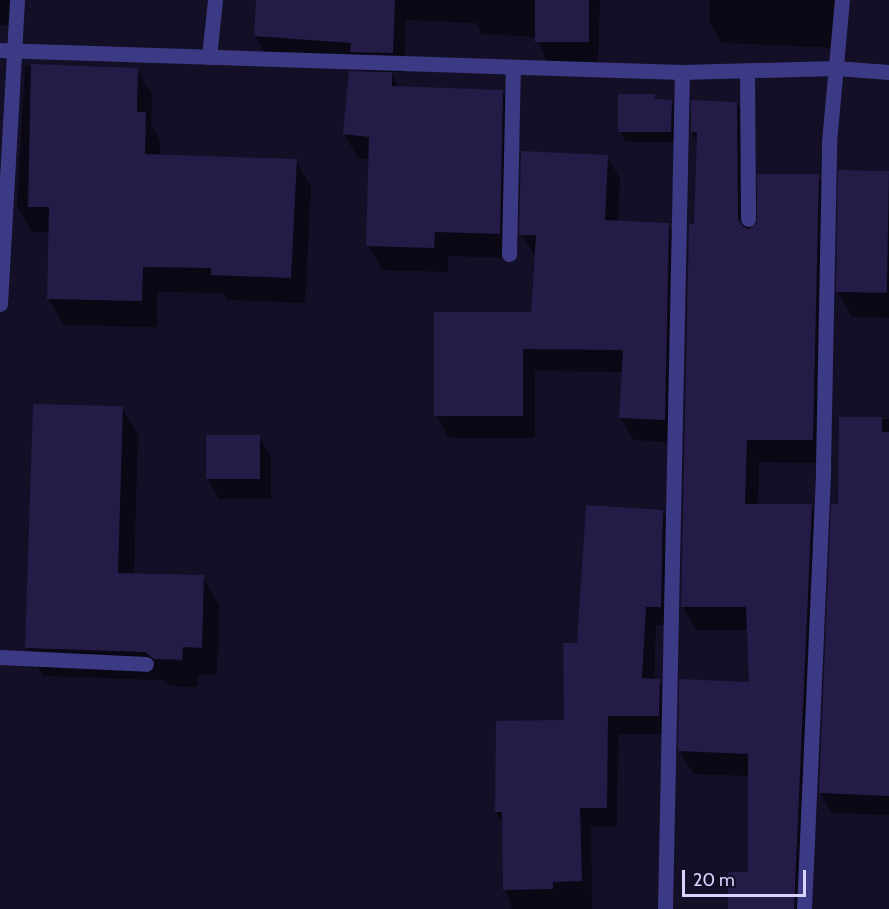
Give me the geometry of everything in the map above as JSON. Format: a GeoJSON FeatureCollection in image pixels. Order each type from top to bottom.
{"type":"FeatureCollection","features":[{"type":"Feature","properties":{"kind":"street"},"geometry":{"type":"LineString","coordinates":[[0,304],[7,50],[17,0]]}},
{"type":"Feature","properties":{"kind":"street"},"geometry":{"type":"LineString","coordinates":[[209,57],[215,0]]}},
{"type":"Feature","properties":{"kind":"street"},"geometry":{"type":"LineString","coordinates":[[804,909],[823,466],[827,200],[842,0]]}},
{"type":"Feature","properties":{"kind":"street"},"geometry":{"type":"LineString","coordinates":[[7,50],[513,68],[682,72],[836,68],[889,72]]}},
{"type":"Feature","properties":{"kind":"street"},"geometry":{"type":"LineString","coordinates":[[509,254],[513,68]]}},
{"type":"Feature","properties":{"kind":"street"},"geometry":{"type":"LineString","coordinates":[[747,71],[748,219]]}},
{"type":"Feature","properties":{"kind":"street"},"geometry":{"type":"LineString","coordinates":[[665,909],[682,72]]}},
{"type":"Feature","properties":{"kind":"street"},"geometry":{"type":"LineString","coordinates":[[0,657],[146,664]]}},
{"type":"Feature","properties":{"kind":"building"},"geometry":{"type":"Polygon","coordinates":[[[256,0],[395,0],[393,53],[350,52],[351,43],[254,36],[256,0]]]}},
{"type":"Feature","properties":{"kind":"building"},"geometry":{"type":"Polygon","coordinates":[[[535,0],[589,0],[589,42],[535,42],[535,0]]]}},
{"type":"Feature","properties":{"kind":"building"},"geometry":{"type":"Polygon","coordinates":[[[31,64],[138,68],[137,112],[146,112],[145,154],[297,159],[291,278],[211,275],[211,268],[143,267],[142,301],[47,299],[49,207],[28,207],[31,64]]]}},
{"type":"Feature","properties":{"kind":"building"},"geometry":{"type":"Polygon","coordinates":[[[349,71],[392,72],[392,86],[503,90],[500,234],[435,232],[434,248],[366,246],[369,137],[343,134],[349,71]]]}},
{"type":"Feature","properties":{"kind":"building"},"geometry":{"type":"Polygon","coordinates":[[[618,94],[655,94],[655,99],[672,100],[671,132],[618,132],[618,94]]]}},
{"type":"Feature","properties":{"kind":"building"},"geometry":{"type":"Polygon","coordinates":[[[691,100],[737,102],[738,219],[743,227],[749,229],[757,223],[757,174],[819,174],[813,440],[747,440],[745,504],[812,504],[794,909],[728,909],[728,872],[748,872],[748,754],[678,751],[679,679],[749,682],[746,607],[681,607],[689,224],[694,224],[697,132],[691,132],[691,100]]]}},
{"type":"Feature","properties":{"kind":"building"},"geometry":{"type":"Polygon","coordinates":[[[521,151],[608,155],[605,220],[669,223],[665,420],[619,418],[623,350],[523,349],[523,416],[434,416],[434,312],[531,312],[536,235],[519,235],[521,151]]]}},
{"type":"Feature","properties":{"kind":"building"},"geometry":{"type":"Polygon","coordinates":[[[838,170],[889,171],[887,293],[836,292],[838,170]]]}},
{"type":"Feature","properties":{"kind":"building"},"geometry":{"type":"Polygon","coordinates":[[[33,404],[123,406],[118,573],[204,575],[202,648],[183,647],[182,660],[154,659],[145,652],[25,648],[33,404]]]}},
{"type":"Feature","properties":{"kind":"building"},"geometry":{"type":"Polygon","coordinates":[[[839,417],[882,417],[882,432],[889,432],[889,796],[819,793],[831,504],[838,504],[839,417]]]}},
{"type":"Feature","properties":{"kind":"building"},"geometry":{"type":"Polygon","coordinates":[[[206,435],[260,435],[260,479],[206,479],[206,435]]]}},
{"type":"Feature","properties":{"kind":"building"},"geometry":{"type":"Polygon","coordinates":[[[586,505],[663,510],[661,607],[646,607],[642,678],[660,679],[659,716],[608,716],[607,808],[580,808],[582,881],[553,882],[553,889],[503,890],[502,812],[495,812],[496,721],[564,720],[563,643],[577,643],[586,505]]]}}]}
